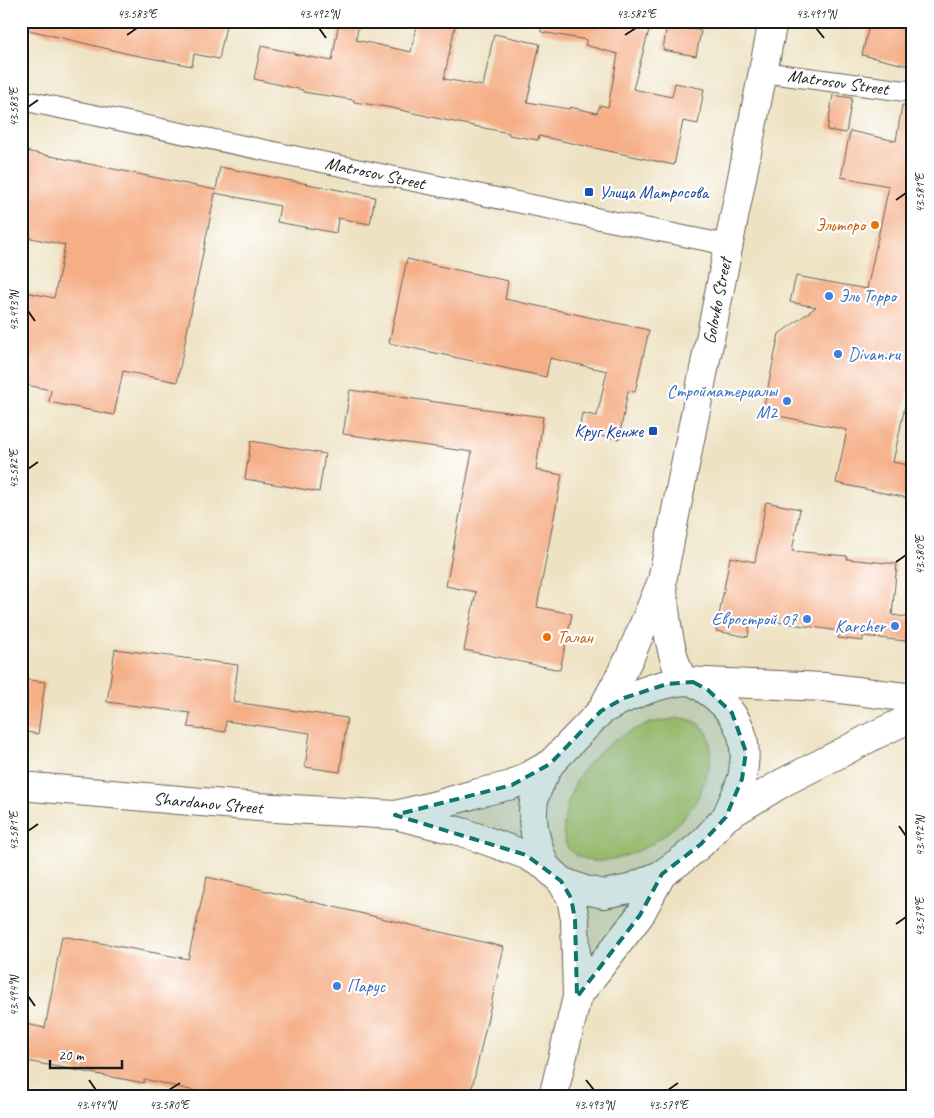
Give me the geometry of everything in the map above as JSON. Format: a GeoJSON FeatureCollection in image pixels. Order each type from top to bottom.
{"type":"FeatureCollection","features":[{"type":"Feature","properties":{"kind":"main road","name":"Golovko Street"},"geometry":{"type":"LineString","coordinates":[[662,581],[773,21]]}},
{"type":"Feature","properties":{"kind":"main road"},"geometry":{"type":"LineString","coordinates":[[662,581],[668,629],[677,670],[688,682],[708,690],[721,701],[732,713],[741,730],[746,752],[742,779],[726,817]]}},
{"type":"Feature","properties":{"kind":"main road"},"geometry":{"type":"LineString","coordinates":[[396,815],[512,785],[550,764],[601,711],[630,657],[662,581]]}},
{"type":"Feature","properties":{"kind":"main road"},"geometry":{"type":"LineString","coordinates":[[601,711],[624,698],[644,690],[667,684],[688,682],[824,686],[913,698]]}},
{"type":"Feature","properties":{"kind":"main road"},"geometry":{"type":"LineString","coordinates":[[396,815],[462,832],[526,855],[553,874],[586,890],[604,894],[629,889],[662,874],[701,844],[726,817],[784,782],[913,717]]}},
{"type":"Feature","properties":{"kind":"main road"},"geometry":{"type":"LineString","coordinates":[[550,764],[535,796],[533,818],[536,839],[553,874],[571,898],[575,919],[577,997],[553,1097]]}},
{"type":"Feature","properties":{"kind":"main road","name":"Shardanov Street"},"geometry":{"type":"LineString","coordinates":[[21,786],[258,808],[396,815]]}},
{"type":"Feature","properties":{"kind":"main road"},"geometry":{"type":"LineString","coordinates":[[577,997],[640,915],[662,874]]}},
{"type":"Feature","properties":{"kind":"street","name":"Matrosov Street"},"geometry":{"type":"LineString","coordinates":[[762,72],[913,92]]}},
{"type":"Feature","properties":{"kind":"street","name":"Matrosov Street"},"geometry":{"type":"LineString","coordinates":[[21,100],[728,245]]}},
{"type":"Feature","properties":{"kind":"highlighted area"},"geometry":{"type":"Polygon","coordinates":[[[693,682],[708,690],[732,713],[746,752],[742,779],[726,817],[701,844],[662,874],[640,915],[577,997],[575,919],[571,898],[561,881],[526,855],[395,815],[512,785],[550,764],[601,711],[624,698],[667,684],[693,682]]]}},
{"type":"Feature","properties":{"kind":"green space"},"geometry":{"type":"Polygon","coordinates":[[[682,718],[696,722],[704,728],[709,737],[711,748],[708,771],[700,793],[685,816],[655,842],[624,856],[594,861],[587,860],[571,851],[567,847],[564,835],[569,799],[579,776],[594,757],[620,737],[633,730],[653,722],[682,718]]]}},
{"type":"Feature","properties":{"kind":"building"},"geometry":{"type":"Polygon","coordinates":[[[26,21],[227,21],[219,59],[194,54],[192,66],[129,54],[25,29],[26,21]]]}},
{"type":"Feature","properties":{"kind":"building"},"geometry":{"type":"Polygon","coordinates":[[[339,21],[359,21],[356,40],[411,52],[417,21],[456,21],[444,79],[483,86],[494,34],[540,44],[527,102],[569,109],[570,107],[597,113],[600,105],[608,107],[618,54],[585,45],[587,40],[541,32],[542,21],[615,21],[649,30],[633,89],[672,97],[675,83],[704,89],[698,124],[683,121],[674,165],[539,136],[538,140],[509,135],[509,133],[387,107],[354,102],[354,100],[303,92],[303,90],[254,79],[261,46],[332,61],[339,21]]]}},
{"type":"Feature","properties":{"kind":"building"},"geometry":{"type":"Polygon","coordinates":[[[870,21],[913,21],[913,67],[862,55],[870,21]]]}},
{"type":"Feature","properties":{"kind":"building"},"geometry":{"type":"Polygon","coordinates":[[[667,25],[701,31],[696,56],[663,50],[667,25]]]}},
{"type":"Feature","properties":{"kind":"building"},"geometry":{"type":"Polygon","coordinates":[[[833,95],[852,98],[846,133],[827,130],[833,95]]]}},
{"type":"Feature","properties":{"kind":"building"},"geometry":{"type":"Polygon","coordinates":[[[902,105],[913,106],[913,369],[893,462],[913,466],[913,499],[836,483],[847,430],[770,414],[764,406],[779,334],[816,307],[790,302],[796,276],[867,289],[889,186],[841,177],[850,131],[896,141],[902,105]]]}},
{"type":"Feature","properties":{"kind":"building"},"geometry":{"type":"Polygon","coordinates":[[[21,150],[216,190],[220,167],[375,197],[370,224],[338,218],[336,233],[277,222],[280,206],[215,193],[177,382],[123,371],[114,415],[49,402],[51,390],[21,384],[21,291],[54,298],[65,245],[21,236],[21,150]]]}},
{"type":"Feature","properties":{"kind":"building"},"geometry":{"type":"Polygon","coordinates":[[[407,259],[508,281],[505,299],[649,330],[635,392],[628,391],[619,439],[579,433],[582,413],[597,416],[607,371],[550,358],[546,377],[389,343],[407,259]]]}},
{"type":"Feature","properties":{"kind":"building"},"geometry":{"type":"Polygon","coordinates":[[[350,390],[543,417],[536,470],[562,475],[537,607],[572,614],[560,670],[464,650],[476,592],[446,586],[472,452],[343,434],[350,390]]]}},
{"type":"Feature","properties":{"kind":"building"},"geometry":{"type":"Polygon","coordinates":[[[251,441],[325,454],[319,492],[245,479],[251,441]]]}},
{"type":"Feature","properties":{"kind":"building"},"geometry":{"type":"Polygon","coordinates":[[[766,502],[800,509],[792,551],[847,556],[847,559],[897,564],[892,615],[913,618],[913,642],[863,636],[863,641],[838,638],[839,631],[751,618],[748,637],[716,631],[730,557],[755,562],[766,502]]]}},
{"type":"Feature","properties":{"kind":"building"},"geometry":{"type":"Polygon","coordinates":[[[115,649],[238,665],[233,702],[347,718],[340,772],[305,767],[310,733],[226,721],[225,732],[188,727],[190,713],[107,702],[115,649]]]}},
{"type":"Feature","properties":{"kind":"building"},"geometry":{"type":"Polygon","coordinates":[[[21,679],[45,682],[38,734],[21,731],[21,679]]]}},
{"type":"Feature","properties":{"kind":"building"},"geometry":{"type":"Polygon","coordinates":[[[207,877],[504,947],[470,1097],[220,1097],[144,1079],[144,1083],[21,1060],[21,1023],[45,1028],[62,936],[188,959],[207,877]]]}},
{"type":"Feature","properties":{"kind":"place","name":"Улица Матросова"},"geometry":{"type":"Point","coordinates":[589,192]}},
{"type":"Feature","properties":{"kind":"place","name":"Эльторо"},"geometry":{"type":"Point","coordinates":[875,225]}},
{"type":"Feature","properties":{"kind":"place","name":"Эль Торро"},"geometry":{"type":"Point","coordinates":[829,296]}},
{"type":"Feature","properties":{"kind":"place","name":"Divan.ru"},"geometry":{"type":"Point","coordinates":[838,354]}},
{"type":"Feature","properties":{"kind":"place","name":"Стройматериалы М2"},"geometry":{"type":"Point","coordinates":[787,401]}},
{"type":"Feature","properties":{"kind":"place","name":"Круг Кенже"},"geometry":{"type":"Point","coordinates":[653,431]}},
{"type":"Feature","properties":{"kind":"place","name":"Еврострой 07"},"geometry":{"type":"Point","coordinates":[807,619]}},
{"type":"Feature","properties":{"kind":"place","name":"Kаrcher"},"geometry":{"type":"Point","coordinates":[895,626]}},
{"type":"Feature","properties":{"kind":"place","name":"Талан"},"geometry":{"type":"Point","coordinates":[547,637]}},
{"type":"Feature","properties":{"kind":"place","name":"Парус"},"geometry":{"type":"Point","coordinates":[337,986]}}]}
